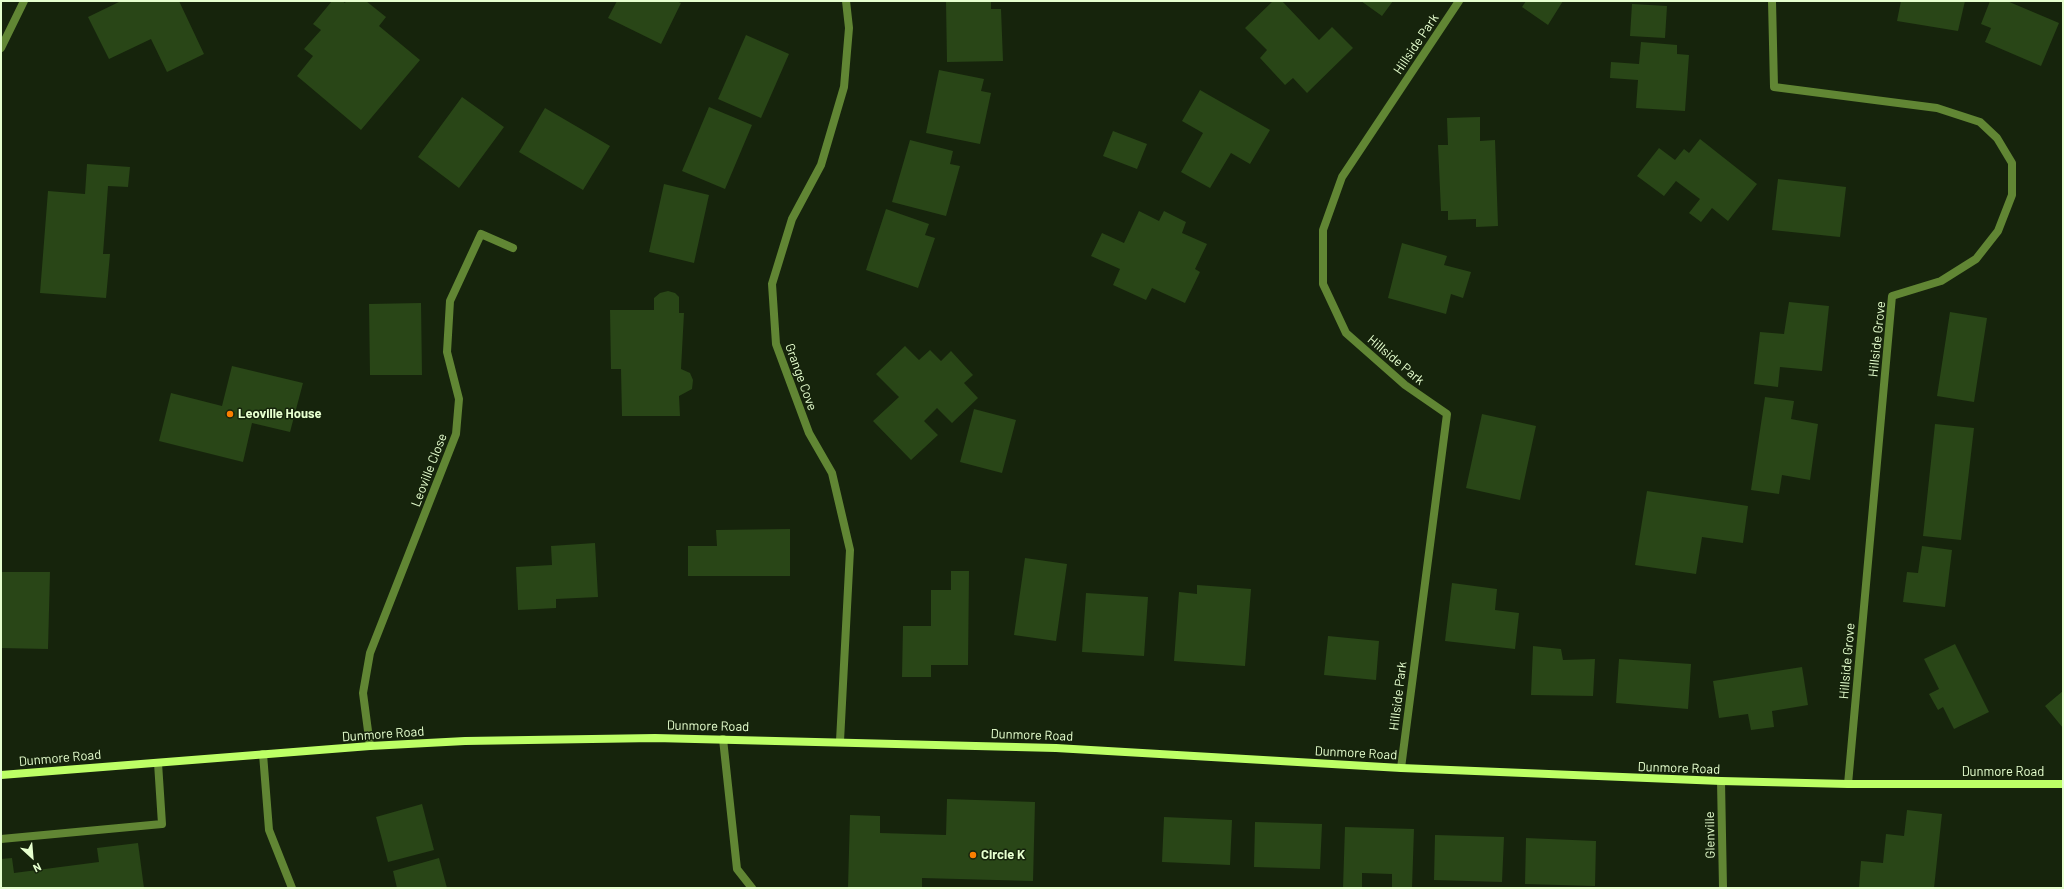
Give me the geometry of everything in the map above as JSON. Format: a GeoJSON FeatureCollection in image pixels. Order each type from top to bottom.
{"type":"FeatureCollection","features":[{"type":"Feature","properties":{"kind":"main road","name":"Dunmore Road"},"geometry":{"type":"LineString","coordinates":[[1,775],[370,746],[554,738],[840,741],[1136,751],[1401,768],[1721,781],[1848,784],[2063,784]]}},
{"type":"Feature","properties":{"kind":"street"},"geometry":{"type":"LineString","coordinates":[[1,48],[24,1]]}},
{"type":"Feature","properties":{"kind":"street","name":"Grange Cove"},"geometry":{"type":"LineString","coordinates":[[840,741],[850,550],[832,474],[809,433],[776,344],[772,284],[792,219],[821,165],[844,87],[849,28],[846,1]]}},
{"type":"Feature","properties":{"kind":"street","name":"Hillside Park"},"geometry":{"type":"LineString","coordinates":[[1401,768],[1447,414],[1405,385],[1346,333],[1323,284],[1322,230],[1342,177],[1459,1]]}},
{"type":"Feature","properties":{"kind":"street","name":"Hillside Grove"},"geometry":{"type":"LineString","coordinates":[[1772,1],[1774,87],[1938,108],[1980,122],[1997,138],[2012,163],[2012,195],[1998,231],[1976,258],[1941,281],[1892,296],[1848,784]]}},
{"type":"Feature","properties":{"kind":"street","name":"Leoville Close"},"geometry":{"type":"LineString","coordinates":[[370,746],[363,693],[370,653],[456,434],[459,399],[447,352],[450,301],[481,234],[513,248]]}},
{"type":"Feature","properties":{"kind":"street"},"geometry":{"type":"LineString","coordinates":[[723,739],[737,869],[752,888]]}},
{"type":"Feature","properties":{"kind":"street"},"geometry":{"type":"LineString","coordinates":[[263,754],[269,830],[292,888]]}},
{"type":"Feature","properties":{"kind":"street"},"geometry":{"type":"LineString","coordinates":[[1,839],[162,824],[158,763]]}},
{"type":"Feature","properties":{"kind":"street","name":"Glenville"},"geometry":{"type":"LineString","coordinates":[[1721,781],[1723,888]]}},
{"type":"Feature","properties":{"kind":"building"},"geometry":{"type":"Polygon","coordinates":[[[121,1],[179,1],[204,54],[167,72],[151,39],[109,59],[88,17],[121,1]]]}},
{"type":"Feature","properties":{"kind":"building"},"geometry":{"type":"Polygon","coordinates":[[[332,1],[342,1],[345,3],[346,1],[366,1],[386,17],[379,26],[420,60],[361,130],[297,76],[313,56],[304,49],[321,30],[313,24],[332,1]]]}},
{"type":"Feature","properties":{"kind":"building"},"geometry":{"type":"Polygon","coordinates":[[[617,1],[676,1],[681,3],[661,44],[608,18],[617,1]]]}},
{"type":"Feature","properties":{"kind":"building"},"geometry":{"type":"Polygon","coordinates":[[[946,1],[991,1],[991,9],[1001,9],[1003,61],[947,62],[946,1]]]}},
{"type":"Feature","properties":{"kind":"building"},"geometry":{"type":"Polygon","coordinates":[[[1273,1],[1282,1],[1319,40],[1332,27],[1353,48],[1307,93],[1293,78],[1285,85],[1260,58],[1267,50],[1245,28],[1273,1]]]}},
{"type":"Feature","properties":{"kind":"building"},"geometry":{"type":"Polygon","coordinates":[[[1361,1],[1393,1],[1382,16],[1361,1]]]}},
{"type":"Feature","properties":{"kind":"building"},"geometry":{"type":"Polygon","coordinates":[[[1526,1],[1563,1],[1548,25],[1522,7],[1526,1]]]}},
{"type":"Feature","properties":{"kind":"building"},"geometry":{"type":"Polygon","coordinates":[[[1901,1],[1965,1],[1958,31],[1897,21],[1901,1]]]}},
{"type":"Feature","properties":{"kind":"building"},"geometry":{"type":"Polygon","coordinates":[[[1990,1],[2007,1],[2059,23],[2041,66],[1985,42],[1991,28],[1981,24],[1990,1]]]}},
{"type":"Feature","properties":{"kind":"building"},"geometry":{"type":"Polygon","coordinates":[[[1632,4],[1667,6],[1665,38],[1630,36],[1632,4]]]}},
{"type":"Feature","properties":{"kind":"building"},"geometry":{"type":"Polygon","coordinates":[[[746,35],[789,54],[761,118],[718,99],[746,35]]]}},
{"type":"Feature","properties":{"kind":"building"},"geometry":{"type":"Polygon","coordinates":[[[1641,42],[1677,45],[1677,54],[1689,55],[1685,111],[1636,108],[1638,80],[1610,78],[1611,62],[1639,64],[1641,42]]]}},
{"type":"Feature","properties":{"kind":"building"},"geometry":{"type":"Polygon","coordinates":[[[939,70],[984,79],[981,91],[991,93],[980,144],[926,133],[939,70]]]}},
{"type":"Feature","properties":{"kind":"building"},"geometry":{"type":"Polygon","coordinates":[[[1200,90],[1270,130],[1250,164],[1231,153],[1210,188],[1181,172],[1203,133],[1182,121],[1200,90]]]}},
{"type":"Feature","properties":{"kind":"building"},"geometry":{"type":"Polygon","coordinates":[[[462,97],[504,127],[459,188],[418,157],[462,97]]]}},
{"type":"Feature","properties":{"kind":"building"},"geometry":{"type":"Polygon","coordinates":[[[709,107],[752,125],[725,189],[682,171],[709,107]]]}},
{"type":"Feature","properties":{"kind":"building"},"geometry":{"type":"Polygon","coordinates":[[[545,108],[610,146],[583,190],[519,152],[545,108]]]}},
{"type":"Feature","properties":{"kind":"building"},"geometry":{"type":"Polygon","coordinates":[[[1480,117],[1480,141],[1495,140],[1498,226],[1476,227],[1476,219],[1448,220],[1448,211],[1441,211],[1438,145],[1448,145],[1447,118],[1480,117]]]}},
{"type":"Feature","properties":{"kind":"building"},"geometry":{"type":"Polygon","coordinates":[[[1113,131],[1147,144],[1137,169],[1103,156],[1113,131]]]}},
{"type":"Feature","properties":{"kind":"building"},"geometry":{"type":"Polygon","coordinates":[[[1700,139],[1757,184],[1728,221],[1712,208],[1701,222],[1689,213],[1700,199],[1676,181],[1664,196],[1637,176],[1659,148],[1675,160],[1684,149],[1689,153],[1700,139]]]}},
{"type":"Feature","properties":{"kind":"building"},"geometry":{"type":"Polygon","coordinates":[[[910,140],[953,151],[950,164],[960,166],[946,216],[892,202],[910,140]]]}},
{"type":"Feature","properties":{"kind":"building"},"geometry":{"type":"Polygon","coordinates":[[[87,164],[130,167],[128,187],[108,186],[103,254],[110,254],[106,298],[40,293],[48,191],[85,194],[87,164]]]}},
{"type":"Feature","properties":{"kind":"building"},"geometry":{"type":"Polygon","coordinates":[[[1778,179],[1846,187],[1840,237],[1772,230],[1778,179]]]}},
{"type":"Feature","properties":{"kind":"building"},"geometry":{"type":"Polygon","coordinates":[[[664,184],[709,195],[694,263],[649,252],[664,184]]]}},
{"type":"Feature","properties":{"kind":"building"},"geometry":{"type":"Polygon","coordinates":[[[886,209],[929,224],[925,235],[935,238],[918,288],[866,270],[886,209]]]}},
{"type":"Feature","properties":{"kind":"building"},"geometry":{"type":"Polygon","coordinates":[[[1139,211],[1159,221],[1164,211],[1186,222],[1182,233],[1207,244],[1195,269],[1200,272],[1185,303],[1152,288],[1146,300],[1113,285],[1120,269],[1091,256],[1102,233],[1124,243],[1139,211]]]}},
{"type":"Feature","properties":{"kind":"building"},"geometry":{"type":"Polygon","coordinates":[[[1402,243],[1447,256],[1444,265],[1471,272],[1463,298],[1451,294],[1446,314],[1388,298],[1402,243]]]}},
{"type":"Feature","properties":{"kind":"building"},"geometry":{"type":"Polygon","coordinates":[[[668,291],[675,293],[679,297],[679,313],[684,313],[681,369],[690,373],[693,380],[692,389],[679,396],[680,416],[622,416],[621,369],[611,369],[610,310],[654,310],[654,298],[660,293],[668,291]]]}},
{"type":"Feature","properties":{"kind":"building"},"geometry":{"type":"Polygon","coordinates":[[[1789,302],[1829,306],[1822,371],[1780,367],[1778,387],[1754,384],[1760,332],[1784,334],[1789,302]]]}},
{"type":"Feature","properties":{"kind":"building"},"geometry":{"type":"Polygon","coordinates":[[[421,303],[422,375],[370,375],[369,304],[421,303]]]}},
{"type":"Feature","properties":{"kind":"building"},"geometry":{"type":"Polygon","coordinates":[[[1950,312],[1987,318],[1974,402],[1937,396],[1950,312]]]}},
{"type":"Feature","properties":{"kind":"building"},"geometry":{"type":"Polygon","coordinates":[[[905,346],[919,360],[930,350],[941,361],[951,351],[973,375],[964,383],[978,398],[952,423],[937,408],[924,421],[938,435],[911,460],[873,421],[899,397],[876,374],[905,346]]]}},
{"type":"Feature","properties":{"kind":"building","name":"Leoville House"},"geometry":{"type":"Polygon","coordinates":[[[232,366],[303,383],[290,432],[252,423],[243,462],[159,441],[171,393],[222,406],[232,366]]]}},
{"type":"Feature","properties":{"kind":"building"},"geometry":{"type":"Polygon","coordinates":[[[1765,397],[1794,401],[1791,419],[1818,424],[1810,480],[1782,475],[1779,494],[1751,490],[1765,397]]]}},
{"type":"Feature","properties":{"kind":"building"},"geometry":{"type":"Polygon","coordinates":[[[974,409],[1016,420],[1002,473],[960,462],[974,409]]]}},
{"type":"Feature","properties":{"kind":"building"},"geometry":{"type":"Polygon","coordinates":[[[1482,414],[1536,426],[1520,500],[1466,488],[1482,414]]]}},
{"type":"Feature","properties":{"kind":"building"},"geometry":{"type":"Polygon","coordinates":[[[1935,424],[1974,428],[1961,540],[1923,536],[1935,424]]]}},
{"type":"Feature","properties":{"kind":"building"},"geometry":{"type":"Polygon","coordinates":[[[1647,491],[1748,506],[1743,543],[1702,537],[1696,574],[1635,565],[1647,491]]]}},
{"type":"Feature","properties":{"kind":"building"},"geometry":{"type":"Polygon","coordinates":[[[790,529],[790,576],[688,576],[688,546],[717,546],[716,530],[790,529]]]}},
{"type":"Feature","properties":{"kind":"building"},"geometry":{"type":"Polygon","coordinates":[[[595,543],[598,597],[556,599],[556,608],[518,610],[516,567],[552,565],[551,546],[595,543]]]}},
{"type":"Feature","properties":{"kind":"building"},"geometry":{"type":"Polygon","coordinates":[[[1922,546],[1952,550],[1945,607],[1903,602],[1907,572],[1918,573],[1922,546]]]}},
{"type":"Feature","properties":{"kind":"building"},"geometry":{"type":"Polygon","coordinates":[[[1025,558],[1067,564],[1056,641],[1014,635],[1025,558]]]}},
{"type":"Feature","properties":{"kind":"building"},"geometry":{"type":"Polygon","coordinates":[[[951,571],[969,571],[968,665],[931,665],[931,677],[902,677],[903,626],[931,626],[931,590],[951,590],[951,571]]]}},
{"type":"Feature","properties":{"kind":"building"},"geometry":{"type":"Polygon","coordinates":[[[1,572],[50,572],[48,649],[1,648],[1,572]]]}},
{"type":"Feature","properties":{"kind":"building"},"geometry":{"type":"Polygon","coordinates":[[[1452,583],[1497,589],[1495,610],[1519,613],[1515,649],[1445,641],[1452,583]]]}},
{"type":"Feature","properties":{"kind":"building"},"geometry":{"type":"Polygon","coordinates":[[[1197,585],[1251,589],[1245,666],[1174,661],[1179,592],[1197,594],[1197,585]]]}},
{"type":"Feature","properties":{"kind":"building"},"geometry":{"type":"Polygon","coordinates":[[[1086,593],[1148,597],[1144,656],[1082,652],[1086,593]]]}},
{"type":"Feature","properties":{"kind":"building"},"geometry":{"type":"Polygon","coordinates":[[[1328,636],[1379,641],[1376,680],[1324,675],[1328,636]]]}},
{"type":"Feature","properties":{"kind":"building"},"geometry":{"type":"Polygon","coordinates":[[[1955,644],[1989,712],[1954,729],[1943,707],[1938,710],[1929,694],[1939,689],[1924,659],[1955,644]]]}},
{"type":"Feature","properties":{"kind":"building"},"geometry":{"type":"Polygon","coordinates":[[[1533,646],[1561,649],[1563,660],[1595,659],[1593,696],[1531,695],[1533,646]]]}},
{"type":"Feature","properties":{"kind":"building"},"geometry":{"type":"Polygon","coordinates":[[[1619,659],[1691,664],[1688,709],[1616,703],[1619,659]]]}},
{"type":"Feature","properties":{"kind":"building"},"geometry":{"type":"Polygon","coordinates":[[[1802,667],[1808,705],[1772,711],[1774,727],[1751,730],[1748,714],[1719,718],[1713,681],[1802,667]]]}},
{"type":"Feature","properties":{"kind":"building"},"geometry":{"type":"Polygon","coordinates":[[[2063,691],[2063,728],[2045,706],[2063,691]]]}},
{"type":"Feature","properties":{"kind":"building"},"geometry":{"type":"Polygon","coordinates":[[[947,799],[1035,802],[1033,881],[922,878],[922,888],[848,888],[850,815],[880,816],[880,833],[946,835],[947,799]]]}},
{"type":"Feature","properties":{"kind":"building"},"geometry":{"type":"Polygon","coordinates":[[[422,804],[434,850],[388,862],[376,817],[422,804]]]}},
{"type":"Feature","properties":{"kind":"building"},"geometry":{"type":"Polygon","coordinates":[[[1907,810],[1942,814],[1934,888],[1859,888],[1861,861],[1883,863],[1886,834],[1904,836],[1907,810]]]}},
{"type":"Feature","properties":{"kind":"building"},"geometry":{"type":"Polygon","coordinates":[[[1164,817],[1232,820],[1230,865],[1162,862],[1164,817]]]}},
{"type":"Feature","properties":{"kind":"building"},"geometry":{"type":"Polygon","coordinates":[[[1255,822],[1322,824],[1320,869],[1254,867],[1255,822]]]}},
{"type":"Feature","properties":{"kind":"building"},"geometry":{"type":"Polygon","coordinates":[[[1345,827],[1414,829],[1412,888],[1392,888],[1392,874],[1362,873],[1362,888],[1343,888],[1345,827]]]}},
{"type":"Feature","properties":{"kind":"building"},"geometry":{"type":"Polygon","coordinates":[[[1435,835],[1504,837],[1502,882],[1434,880],[1435,835]]]}},
{"type":"Feature","properties":{"kind":"building"},"geometry":{"type":"Polygon","coordinates":[[[1526,838],[1596,841],[1595,886],[1525,884],[1526,838]]]}},
{"type":"Feature","properties":{"kind":"building"},"geometry":{"type":"Polygon","coordinates":[[[138,843],[144,888],[1,888],[1,859],[12,858],[14,873],[99,862],[97,848],[138,843]]]}},
{"type":"Feature","properties":{"kind":"building"},"geometry":{"type":"Polygon","coordinates":[[[439,858],[447,888],[397,888],[393,871],[439,858]]]}},
{"type":"Feature","properties":{"kind":"place","name":"Leoville House"},"geometry":{"type":"Point","coordinates":[230,414]}},
{"type":"Feature","properties":{"kind":"place","name":"Circle K"},"geometry":{"type":"Point","coordinates":[973,855]}}]}
